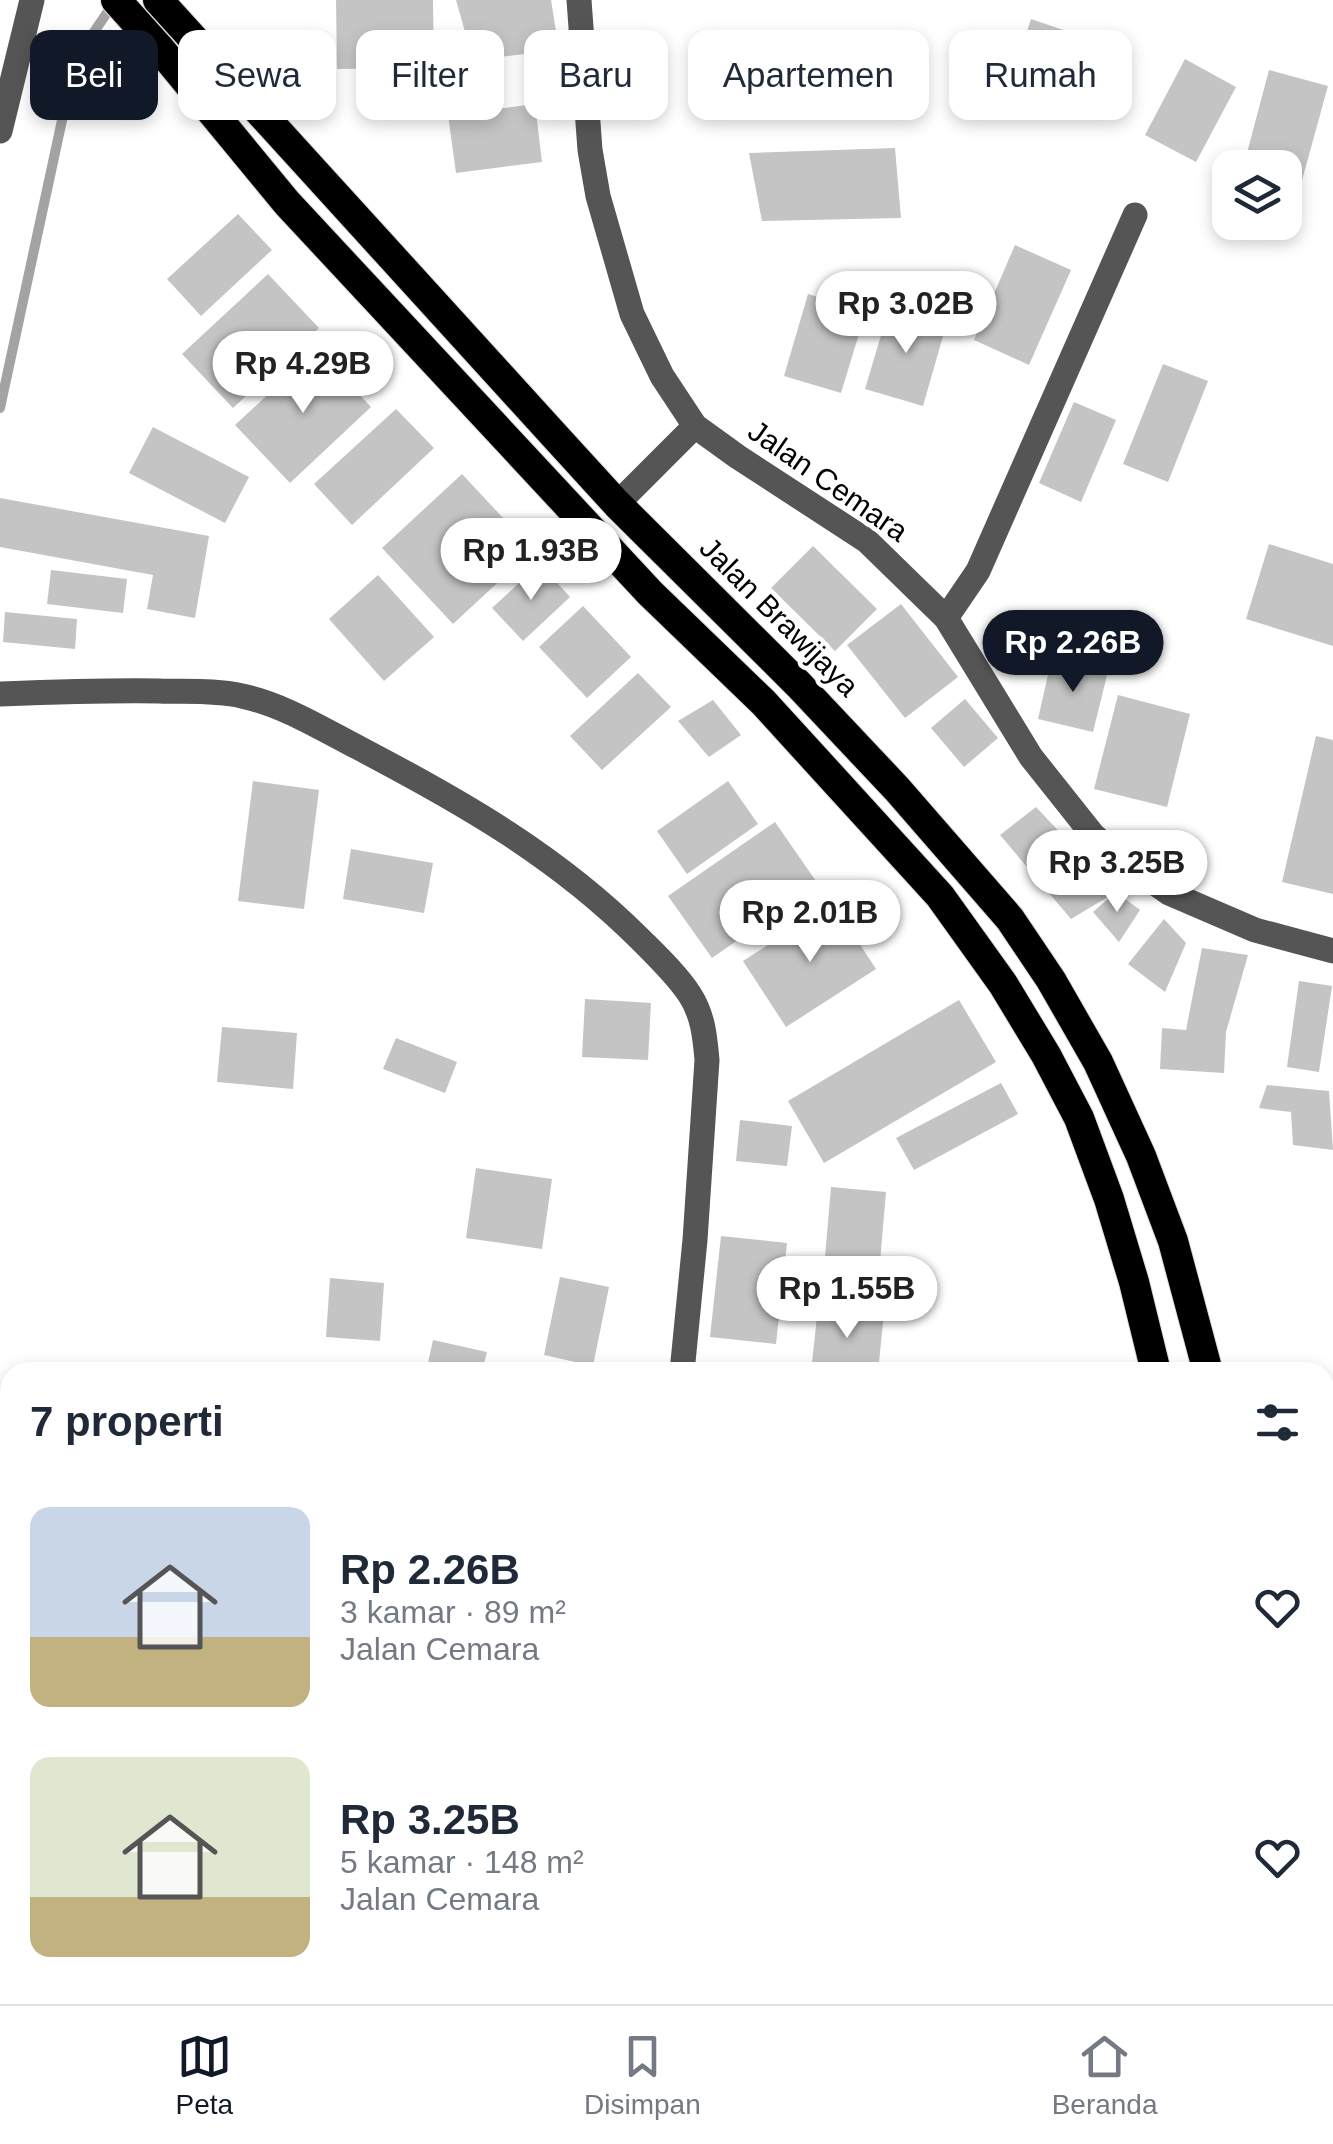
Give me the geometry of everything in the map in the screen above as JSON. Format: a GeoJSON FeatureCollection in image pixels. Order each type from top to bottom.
{"type":"FeatureCollection","features":[{"type":"Feature","properties":{"kind":"highway"},"geometry":{"type":"LineString","coordinates":[[116,0],[340,260],[650,593],[764,703],[940,896],[1003,984],[1080,1118],[1110,1199],[1154,1362]]}},
{"type":"Feature","properties":{"kind":"highway","name":"Jalan Brawijaya"},"geometry":{"type":"LineString","coordinates":[[158,0],[618,504],[897,789],[1020,934],[1098,1062],[1142,1156],[1173,1241],[1205,1362]]}},
{"type":"Feature","properties":{"kind":"street"},"geometry":{"type":"LineString","coordinates":[[0,131],[8,62],[32,0]]}},
{"type":"Feature","properties":{"kind":"street","name":"Jalan Cemara"},"geometry":{"type":"LineString","coordinates":[[579,0],[590,150],[598,196],[632,314],[662,376],[695,426],[867,541],[946,618],[1031,757],[1092,835],[1126,863],[1169,893],[1254,930],[1333,951]]}},
{"type":"Feature","properties":{"kind":"street"},"geometry":{"type":"LineString","coordinates":[[946,618],[978,572],[1135,215]]}},
{"type":"Feature","properties":{"kind":"street"},"geometry":{"type":"LineString","coordinates":[[618,504],[695,426]]}},
{"type":"Feature","properties":{"kind":"street"},"geometry":{"type":"LineString","coordinates":[[0,694],[210,692],[243,696],[279,708],[438,789],[530,846],[610,909],[688,992],[704,1031],[707,1060],[683,1362]]}},
{"type":"Feature","properties":{"kind":"building"},"geometry":{"type":"Polygon","coordinates":[[[336,0],[433,0],[433,30],[356,30],[356,69],[337,69],[336,0]]]}},
{"type":"Feature","properties":{"kind":"building"},"geometry":{"type":"Polygon","coordinates":[[[456,0],[551,0],[556,30],[524,30],[524,54],[504,56],[504,30],[464,30],[456,0]]]}},
{"type":"Feature","properties":{"kind":"building"},"geometry":{"type":"Polygon","coordinates":[[[1031,19],[1063,30],[1027,30],[1031,19]]]}},
{"type":"Feature","properties":{"kind":"building"},"geometry":{"type":"Polygon","coordinates":[[[1185,59],[1236,87],[1196,162],[1145,135],[1185,59]]]}},
{"type":"Feature","properties":{"kind":"building"},"geometry":{"type":"Polygon","coordinates":[[[1269,70],[1328,86],[1302,180],[1302,150],[1248,150],[1269,70]]]}},
{"type":"Feature","properties":{"kind":"building"},"geometry":{"type":"Polygon","coordinates":[[[524,105],[524,120],[537,120],[542,162],[456,173],[449,120],[504,120],[504,108],[524,105]]]}},
{"type":"Feature","properties":{"kind":"building"},"geometry":{"type":"Polygon","coordinates":[[[895,148],[901,218],[762,221],[749,153],[895,148]]]}},
{"type":"Feature","properties":{"kind":"building"},"geometry":{"type":"Polygon","coordinates":[[[238,214],[272,250],[201,316],[167,279],[238,214]]]}},
{"type":"Feature","properties":{"kind":"building"},"geometry":{"type":"Polygon","coordinates":[[[1015,245],[1071,270],[1029,365],[974,340],[1015,245]]]}},
{"type":"Feature","properties":{"kind":"building"},"geometry":{"type":"Polygon","coordinates":[[[268,274],[319,328],[233,408],[182,354],[268,274]]]}},
{"type":"Feature","properties":{"kind":"building"},"geometry":{"type":"Polygon","coordinates":[[[808,294],[866,311],[841,393],[784,376],[808,294]]]}},
{"type":"Feature","properties":{"kind":"building"},"geometry":{"type":"Polygon","coordinates":[[[890,305],[947,322],[923,406],[865,389],[890,305]]]}},
{"type":"Feature","properties":{"kind":"building"},"geometry":{"type":"Polygon","coordinates":[[[317,349],[371,407],[290,483],[235,425],[317,349]]]}},
{"type":"Feature","properties":{"kind":"building"},"geometry":{"type":"Polygon","coordinates":[[[1163,364],[1208,381],[1168,482],[1123,464],[1163,364]]]}},
{"type":"Feature","properties":{"kind":"building"},"geometry":{"type":"Polygon","coordinates":[[[1074,402],[1116,420],[1081,502],[1039,483],[1074,402]]]}},
{"type":"Feature","properties":{"kind":"building"},"geometry":{"type":"Polygon","coordinates":[[[396,409],[434,448],[352,525],[314,484],[396,409]]]}},
{"type":"Feature","properties":{"kind":"building"},"geometry":{"type":"Polygon","coordinates":[[[153,427],[249,477],[225,523],[129,473],[153,427]]]}},
{"type":"Feature","properties":{"kind":"building"},"geometry":{"type":"Polygon","coordinates":[[[462,474],[533,550],[453,624],[382,548],[462,474]]]}},
{"type":"Feature","properties":{"kind":"building"},"geometry":{"type":"Polygon","coordinates":[[[0,498],[209,536],[195,618],[147,609],[153,575],[0,547],[0,498]]]}},
{"type":"Feature","properties":{"kind":"building"},"geometry":{"type":"Polygon","coordinates":[[[1269,544],[1333,564],[1333,646],[1246,619],[1269,544]]]}},
{"type":"Feature","properties":{"kind":"building"},"geometry":{"type":"Polygon","coordinates":[[[813,546],[877,609],[835,651],[771,588],[813,546]]]}},
{"type":"Feature","properties":{"kind":"building"},"geometry":{"type":"Polygon","coordinates":[[[540,564],[570,597],[523,641],[492,608],[540,564]]]}},
{"type":"Feature","properties":{"kind":"building"},"geometry":{"type":"Polygon","coordinates":[[[51,570],[127,579],[123,613],[47,604],[51,570]]]}},
{"type":"Feature","properties":{"kind":"building"},"geometry":{"type":"Polygon","coordinates":[[[378,575],[434,637],[384,681],[329,619],[378,575]]]}},
{"type":"Feature","properties":{"kind":"building"},"geometry":{"type":"Polygon","coordinates":[[[901,604],[958,677],[905,718],[847,645],[901,604]]]}},
{"type":"Feature","properties":{"kind":"building"},"geometry":{"type":"Polygon","coordinates":[[[583,606],[631,657],[587,698],[539,647],[583,606]]]}},
{"type":"Feature","properties":{"kind":"building"},"geometry":{"type":"Polygon","coordinates":[[[5,612],[77,619],[75,649],[3,642],[5,612]]]}},
{"type":"Feature","properties":{"kind":"building"},"geometry":{"type":"Polygon","coordinates":[[[1052,657],[1108,671],[1093,732],[1038,719],[1052,657]]]}},
{"type":"Feature","properties":{"kind":"building"},"geometry":{"type":"Polygon","coordinates":[[[638,673],[671,707],[602,770],[570,736],[638,673]]]}},
{"type":"Feature","properties":{"kind":"building"},"geometry":{"type":"Polygon","coordinates":[[[1118,695],[1190,714],[1167,807],[1094,789],[1118,695]]]}},
{"type":"Feature","properties":{"kind":"building"},"geometry":{"type":"Polygon","coordinates":[[[965,699],[998,738],[964,767],[931,728],[965,699]]]}},
{"type":"Feature","properties":{"kind":"building"},"geometry":{"type":"Polygon","coordinates":[[[713,700],[741,735],[709,757],[678,721],[713,700]]]}},
{"type":"Feature","properties":{"kind":"building"},"geometry":{"type":"Polygon","coordinates":[[[1316,736],[1333,740],[1333,894],[1282,882],[1316,736]]]}},
{"type":"Feature","properties":{"kind":"building"},"geometry":{"type":"Polygon","coordinates":[[[253,781],[319,790],[304,909],[238,901],[253,781]]]}},
{"type":"Feature","properties":{"kind":"building"},"geometry":{"type":"Polygon","coordinates":[[[728,781],[758,824],[687,874],[657,831],[728,781]]]}},
{"type":"Feature","properties":{"kind":"building"},"geometry":{"type":"Polygon","coordinates":[[[1036,807],[1116,892],[1071,919],[1000,835],[1036,807]]]}},
{"type":"Feature","properties":{"kind":"building"},"geometry":{"type":"Polygon","coordinates":[[[775,822],[818,884],[712,958],[668,896],[775,822]]]}},
{"type":"Feature","properties":{"kind":"building"},"geometry":{"type":"Polygon","coordinates":[[[351,849],[433,863],[424,913],[343,899],[351,849]]]}},
{"type":"Feature","properties":{"kind":"building"},"geometry":{"type":"Polygon","coordinates":[[[1116,892],[1140,910],[1119,942],[1093,912],[1116,892]]]}},
{"type":"Feature","properties":{"kind":"building"},"geometry":{"type":"Polygon","coordinates":[[[833,903],[876,969],[786,1027],[743,961],[833,903]]]}},
{"type":"Feature","properties":{"kind":"building"},"geometry":{"type":"Polygon","coordinates":[[[1164,919],[1186,943],[1165,992],[1128,964],[1164,919]]]}},
{"type":"Feature","properties":{"kind":"building"},"geometry":{"type":"Polygon","coordinates":[[[1202,948],[1248,955],[1226,1032],[1224,1073],[1160,1069],[1162,1028],[1186,1030],[1202,948]]]}},
{"type":"Feature","properties":{"kind":"building"},"geometry":{"type":"Polygon","coordinates":[[[1299,981],[1332,986],[1319,1072],[1287,1067],[1299,981]]]}},
{"type":"Feature","properties":{"kind":"building"},"geometry":{"type":"Polygon","coordinates":[[[585,999],[651,1003],[648,1060],[582,1057],[585,999]]]}},
{"type":"Feature","properties":{"kind":"building"},"geometry":{"type":"Polygon","coordinates":[[[959,1000],[996,1062],[824,1163],[788,1101],[959,1000]]]}},
{"type":"Feature","properties":{"kind":"building"},"geometry":{"type":"Polygon","coordinates":[[[222,1027],[297,1033],[293,1089],[217,1082],[222,1027]]]}},
{"type":"Feature","properties":{"kind":"building"},"geometry":{"type":"Polygon","coordinates":[[[396,1038],[457,1062],[445,1093],[383,1069],[396,1038]]]}},
{"type":"Feature","properties":{"kind":"building"},"geometry":{"type":"Polygon","coordinates":[[[1001,1083],[1018,1114],[914,1170],[896,1138],[1001,1083]]]}},
{"type":"Feature","properties":{"kind":"building"},"geometry":{"type":"Polygon","coordinates":[[[1267,1085],[1329,1091],[1333,1150],[1293,1145],[1291,1112],[1259,1108],[1267,1085]]]}},
{"type":"Feature","properties":{"kind":"building"},"geometry":{"type":"Polygon","coordinates":[[[740,1120],[792,1126],[787,1166],[736,1161],[740,1120]]]}},
{"type":"Feature","properties":{"kind":"building"},"geometry":{"type":"Polygon","coordinates":[[[476,1168],[552,1179],[542,1249],[466,1238],[476,1168]]]}},
{"type":"Feature","properties":{"kind":"building"},"geometry":{"type":"Polygon","coordinates":[[[831,1187],[886,1192],[877,1297],[822,1292],[831,1187]]]}},
{"type":"Feature","properties":{"kind":"building"},"geometry":{"type":"Polygon","coordinates":[[[721,1236],[787,1243],[776,1344],[710,1337],[721,1236]]]}},
{"type":"Feature","properties":{"kind":"building"},"geometry":{"type":"Polygon","coordinates":[[[560,1277],[609,1287],[594,1362],[544,1355],[560,1277]]]}},
{"type":"Feature","properties":{"kind":"building"},"geometry":{"type":"Polygon","coordinates":[[[330,1278],[384,1283],[380,1341],[326,1337],[330,1278]]]}},
{"type":"Feature","properties":{"kind":"building"},"geometry":{"type":"Polygon","coordinates":[[[818,1307],[884,1313],[879,1362],[812,1362],[818,1307]]]}},
{"type":"Feature","properties":{"kind":"building"},"geometry":{"type":"Polygon","coordinates":[[[433,1340],[487,1352],[484,1362],[428,1362],[433,1340]]]}},
{"type":"Feature","properties":{"kind":"waterway"},"geometry":{"type":"LineString","coordinates":[[0,408],[75,60],[115,1]]}}]}
